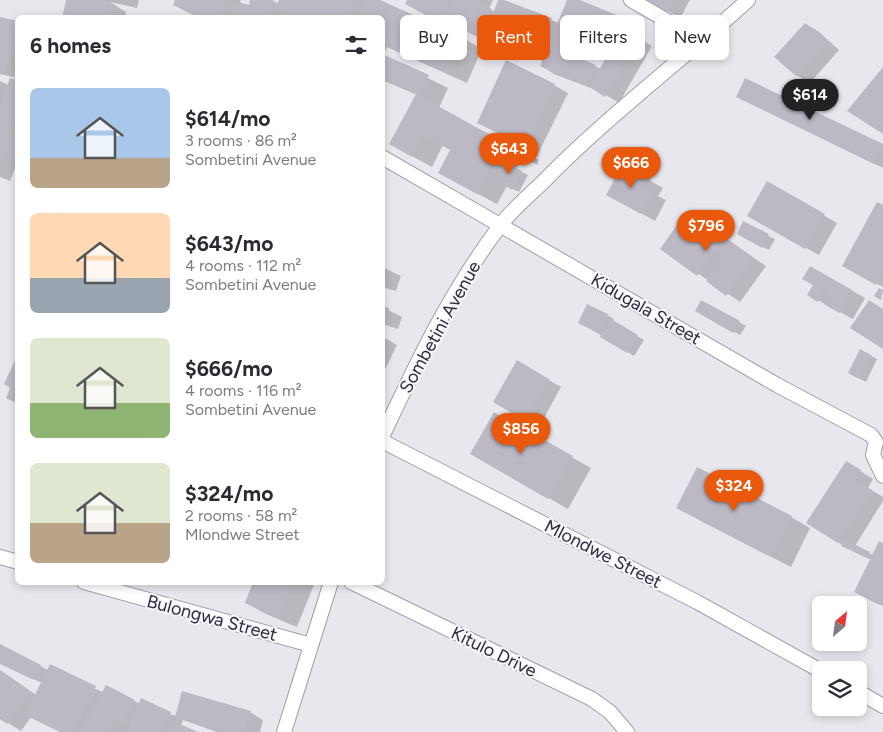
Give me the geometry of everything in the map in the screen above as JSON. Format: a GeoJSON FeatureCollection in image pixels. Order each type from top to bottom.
{"type":"FeatureCollection","features":[{"type":"Feature","properties":{"kind":"street"},"geometry":{"type":"LineString","coordinates":[[631,0],[656,15]]}},
{"type":"Feature","properties":{"kind":"street","name":"Sombetini Avenue"},"geometry":{"type":"LineString","coordinates":[[729,17],[748,0]]}},
{"type":"Feature","properties":{"kind":"street","name":"Sombetini Avenue"},"geometry":{"type":"LineString","coordinates":[[385,431],[409,379],[456,292],[500,225],[585,140],[681,60]]}},
{"type":"Feature","properties":{"kind":"street","name":"Kidugala Street"},"geometry":{"type":"LineString","coordinates":[[385,159],[777,385],[880,440],[873,455],[883,476]]}},
{"type":"Feature","properties":{"kind":"street","name":"Mlondwe Street"},"geometry":{"type":"LineString","coordinates":[[385,444],[697,602],[812,666]]}},
{"type":"Feature","properties":{"kind":"street"},"geometry":{"type":"LineString","coordinates":[[0,557],[15,561]]}},
{"type":"Feature","properties":{"kind":"street","name":"Bulongwa Street"},"geometry":{"type":"LineString","coordinates":[[95,585],[311,645]]}},
{"type":"Feature","properties":{"kind":"street"},"geometry":{"type":"LineString","coordinates":[[284,732],[330,585]]}},
{"type":"Feature","properties":{"kind":"street","name":"Kitulo Drive"},"geometry":{"type":"LineString","coordinates":[[357,585],[592,699],[610,712],[627,732]]}},
{"type":"Feature","properties":{"kind":"street"},"geometry":{"type":"LineString","coordinates":[[867,697],[883,706]]}},
{"type":"Feature","properties":{"kind":"building"},"geometry":{"type":"Polygon","coordinates":[[[66,0],[102,0],[113,3],[111,15],[63,15],[66,0]]]}},
{"type":"Feature","properties":{"kind":"building"},"geometry":{"type":"Polygon","coordinates":[[[175,0],[226,0],[222,15],[193,15],[173,5],[175,0]]]}},
{"type":"Feature","properties":{"kind":"building"},"geometry":{"type":"Polygon","coordinates":[[[250,0],[273,0],[270,15],[230,15],[233,1],[249,5],[250,0]]]}},
{"type":"Feature","properties":{"kind":"building"},"geometry":{"type":"Polygon","coordinates":[[[279,0],[354,0],[348,15],[286,15],[275,10],[279,0]]]}},
{"type":"Feature","properties":{"kind":"building"},"geometry":{"type":"Polygon","coordinates":[[[365,0],[380,0],[414,15],[400,15],[400,52],[385,45],[385,15],[358,15],[365,0]]]}},
{"type":"Feature","properties":{"kind":"building"},"geometry":{"type":"Polygon","coordinates":[[[407,0],[449,0],[442,15],[426,15],[405,4],[407,0]]]}},
{"type":"Feature","properties":{"kind":"building"},"geometry":{"type":"Polygon","coordinates":[[[454,0],[476,0],[492,9],[489,15],[477,15],[477,37],[467,32],[467,15],[447,15],[454,0]]]}},
{"type":"Feature","properties":{"kind":"building"},"geometry":{"type":"Polygon","coordinates":[[[498,0],[504,0],[544,15],[492,15],[498,0]]]}},
{"type":"Feature","properties":{"kind":"building"},"geometry":{"type":"Polygon","coordinates":[[[567,0],[580,0],[617,15],[561,15],[567,0]]]}},
{"type":"Feature","properties":{"kind":"building"},"geometry":{"type":"Polygon","coordinates":[[[647,0],[673,0],[667,12],[647,0]]]}},
{"type":"Feature","properties":{"kind":"building"},"geometry":{"type":"Polygon","coordinates":[[[0,17],[15,20],[15,34],[6,72],[0,71],[0,17]]]}},
{"type":"Feature","properties":{"kind":"building"},"geometry":{"type":"Polygon","coordinates":[[[560,17],[560,60],[584,60],[596,65],[587,86],[540,66],[542,60],[550,60],[550,42],[560,17]]]}},
{"type":"Feature","properties":{"kind":"building"},"geometry":{"type":"Polygon","coordinates":[[[805,23],[827,42],[796,76],[774,57],[805,23]]]}},
{"type":"Feature","properties":{"kind":"building"},"geometry":{"type":"Polygon","coordinates":[[[385,55],[429,75],[420,96],[385,80],[385,55]]]}},
{"type":"Feature","properties":{"kind":"building"},"geometry":{"type":"Polygon","coordinates":[[[418,60],[453,60],[447,73],[418,60]]]}},
{"type":"Feature","properties":{"kind":"building"},"geometry":{"type":"Polygon","coordinates":[[[506,60],[555,84],[525,146],[477,123],[506,60]]]}},
{"type":"Feature","properties":{"kind":"building"},"geometry":{"type":"Polygon","coordinates":[[[604,60],[627,60],[605,97],[590,87],[604,60]]]}},
{"type":"Feature","properties":{"kind":"building"},"geometry":{"type":"Polygon","coordinates":[[[883,67],[883,134],[847,111],[883,67]]]}},
{"type":"Feature","properties":{"kind":"building"},"geometry":{"type":"Polygon","coordinates":[[[10,78],[15,79],[15,116],[8,133],[15,135],[15,158],[4,155],[0,164],[0,106],[10,78]]]}},
{"type":"Feature","properties":{"kind":"building"},"geometry":{"type":"Polygon","coordinates":[[[745,78],[883,144],[874,164],[736,97],[745,78]]]}},
{"type":"Feature","properties":{"kind":"building"},"geometry":{"type":"Polygon","coordinates":[[[416,94],[505,143],[477,194],[438,173],[450,150],[424,135],[412,157],[389,144],[416,94]]]}},
{"type":"Feature","properties":{"kind":"building"},"geometry":{"type":"Polygon","coordinates":[[[504,161],[522,171],[512,190],[502,184],[505,179],[497,175],[504,161]]]}},
{"type":"Feature","properties":{"kind":"building"},"geometry":{"type":"Polygon","coordinates":[[[623,164],[651,179],[645,187],[653,192],[641,214],[606,195],[623,164]]]}},
{"type":"Feature","properties":{"kind":"building"},"geometry":{"type":"Polygon","coordinates":[[[767,181],[825,214],[805,249],[747,216],[767,181]]]}},
{"type":"Feature","properties":{"kind":"building"},"geometry":{"type":"Polygon","coordinates":[[[877,202],[883,205],[883,272],[876,285],[842,266],[877,202]]]}},
{"type":"Feature","properties":{"kind":"building"},"geometry":{"type":"Polygon","coordinates":[[[687,211],[753,257],[726,296],[706,281],[723,256],[715,251],[697,276],[660,249],[687,211]]]}},
{"type":"Feature","properties":{"kind":"building"},"geometry":{"type":"Polygon","coordinates":[[[743,221],[769,234],[762,248],[737,234],[743,221]]]}},
{"type":"Feature","properties":{"kind":"building"},"geometry":{"type":"Polygon","coordinates":[[[810,266],[852,290],[839,313],[824,304],[829,295],[823,291],[817,302],[807,295],[813,285],[802,279],[810,266]]]}},
{"type":"Feature","properties":{"kind":"building"},"geometry":{"type":"Polygon","coordinates":[[[879,288],[883,290],[881,300],[874,296],[879,288]]]}},
{"type":"Feature","properties":{"kind":"building"},"geometry":{"type":"Polygon","coordinates":[[[701,300],[740,321],[733,333],[695,311],[701,300]]]}},
{"type":"Feature","properties":{"kind":"building"},"geometry":{"type":"Polygon","coordinates":[[[869,300],[883,309],[883,349],[850,328],[869,300]]]}},
{"type":"Feature","properties":{"kind":"building"},"geometry":{"type":"Polygon","coordinates":[[[587,304],[608,314],[598,333],[578,323],[587,304]]]}},
{"type":"Feature","properties":{"kind":"building"},"geometry":{"type":"Polygon","coordinates":[[[385,307],[389,308],[385,319],[385,307]]]}},
{"type":"Feature","properties":{"kind":"building"},"geometry":{"type":"Polygon","coordinates":[[[611,319],[638,335],[627,353],[600,337],[611,319]]]}},
{"type":"Feature","properties":{"kind":"building"},"geometry":{"type":"Polygon","coordinates":[[[860,349],[871,355],[859,379],[848,373],[860,349]]]}},
{"type":"Feature","properties":{"kind":"building"},"geometry":{"type":"Polygon","coordinates":[[[15,360],[15,402],[6,398],[10,388],[4,384],[15,360]]]}},
{"type":"Feature","properties":{"kind":"building"},"geometry":{"type":"Polygon","coordinates":[[[517,360],[549,379],[525,421],[493,402],[517,360]]]}},
{"type":"Feature","properties":{"kind":"building"},"geometry":{"type":"Polygon","coordinates":[[[494,412],[573,456],[548,499],[470,454],[494,412]]]}},
{"type":"Feature","properties":{"kind":"building"},"geometry":{"type":"Polygon","coordinates":[[[846,461],[861,470],[855,479],[872,490],[838,543],[806,523],[846,461]]]}},
{"type":"Feature","properties":{"kind":"building"},"geometry":{"type":"Polygon","coordinates":[[[697,467],[792,516],[771,557],[676,508],[697,467]]]}},
{"type":"Feature","properties":{"kind":"building"},"geometry":{"type":"Polygon","coordinates":[[[844,539],[870,552],[867,558],[841,546],[844,539]]]}},
{"type":"Feature","properties":{"kind":"building"},"geometry":{"type":"Polygon","coordinates":[[[879,541],[883,543],[883,598],[880,605],[868,599],[868,596],[862,596],[854,592],[879,541]]]}},
{"type":"Feature","properties":{"kind":"building"},"geometry":{"type":"Polygon","coordinates":[[[252,585],[290,585],[278,617],[245,603],[252,585]]]}},
{"type":"Feature","properties":{"kind":"building"},"geometry":{"type":"Polygon","coordinates":[[[0,644],[41,665],[34,680],[0,664],[0,644]]]}},
{"type":"Feature","properties":{"kind":"building"},"geometry":{"type":"Polygon","coordinates":[[[50,664],[96,686],[74,732],[60,732],[25,715],[50,664]]]}},
{"type":"Feature","properties":{"kind":"building"},"geometry":{"type":"Polygon","coordinates":[[[0,670],[30,691],[7,724],[0,719],[0,670]]]}},
{"type":"Feature","properties":{"kind":"building"},"geometry":{"type":"Polygon","coordinates":[[[106,685],[135,700],[123,723],[116,720],[109,732],[80,732],[106,685]]]}},
{"type":"Feature","properties":{"kind":"building"},"geometry":{"type":"Polygon","coordinates":[[[182,691],[251,711],[244,732],[226,732],[175,717],[182,691]]]}},
{"type":"Feature","properties":{"kind":"building"},"geometry":{"type":"Polygon","coordinates":[[[141,698],[171,712],[162,732],[126,732],[141,698]]]}},
{"type":"Feature","properties":{"kind":"building"},"geometry":{"type":"Polygon","coordinates":[[[173,721],[198,732],[168,732],[173,721]]]}}]}
